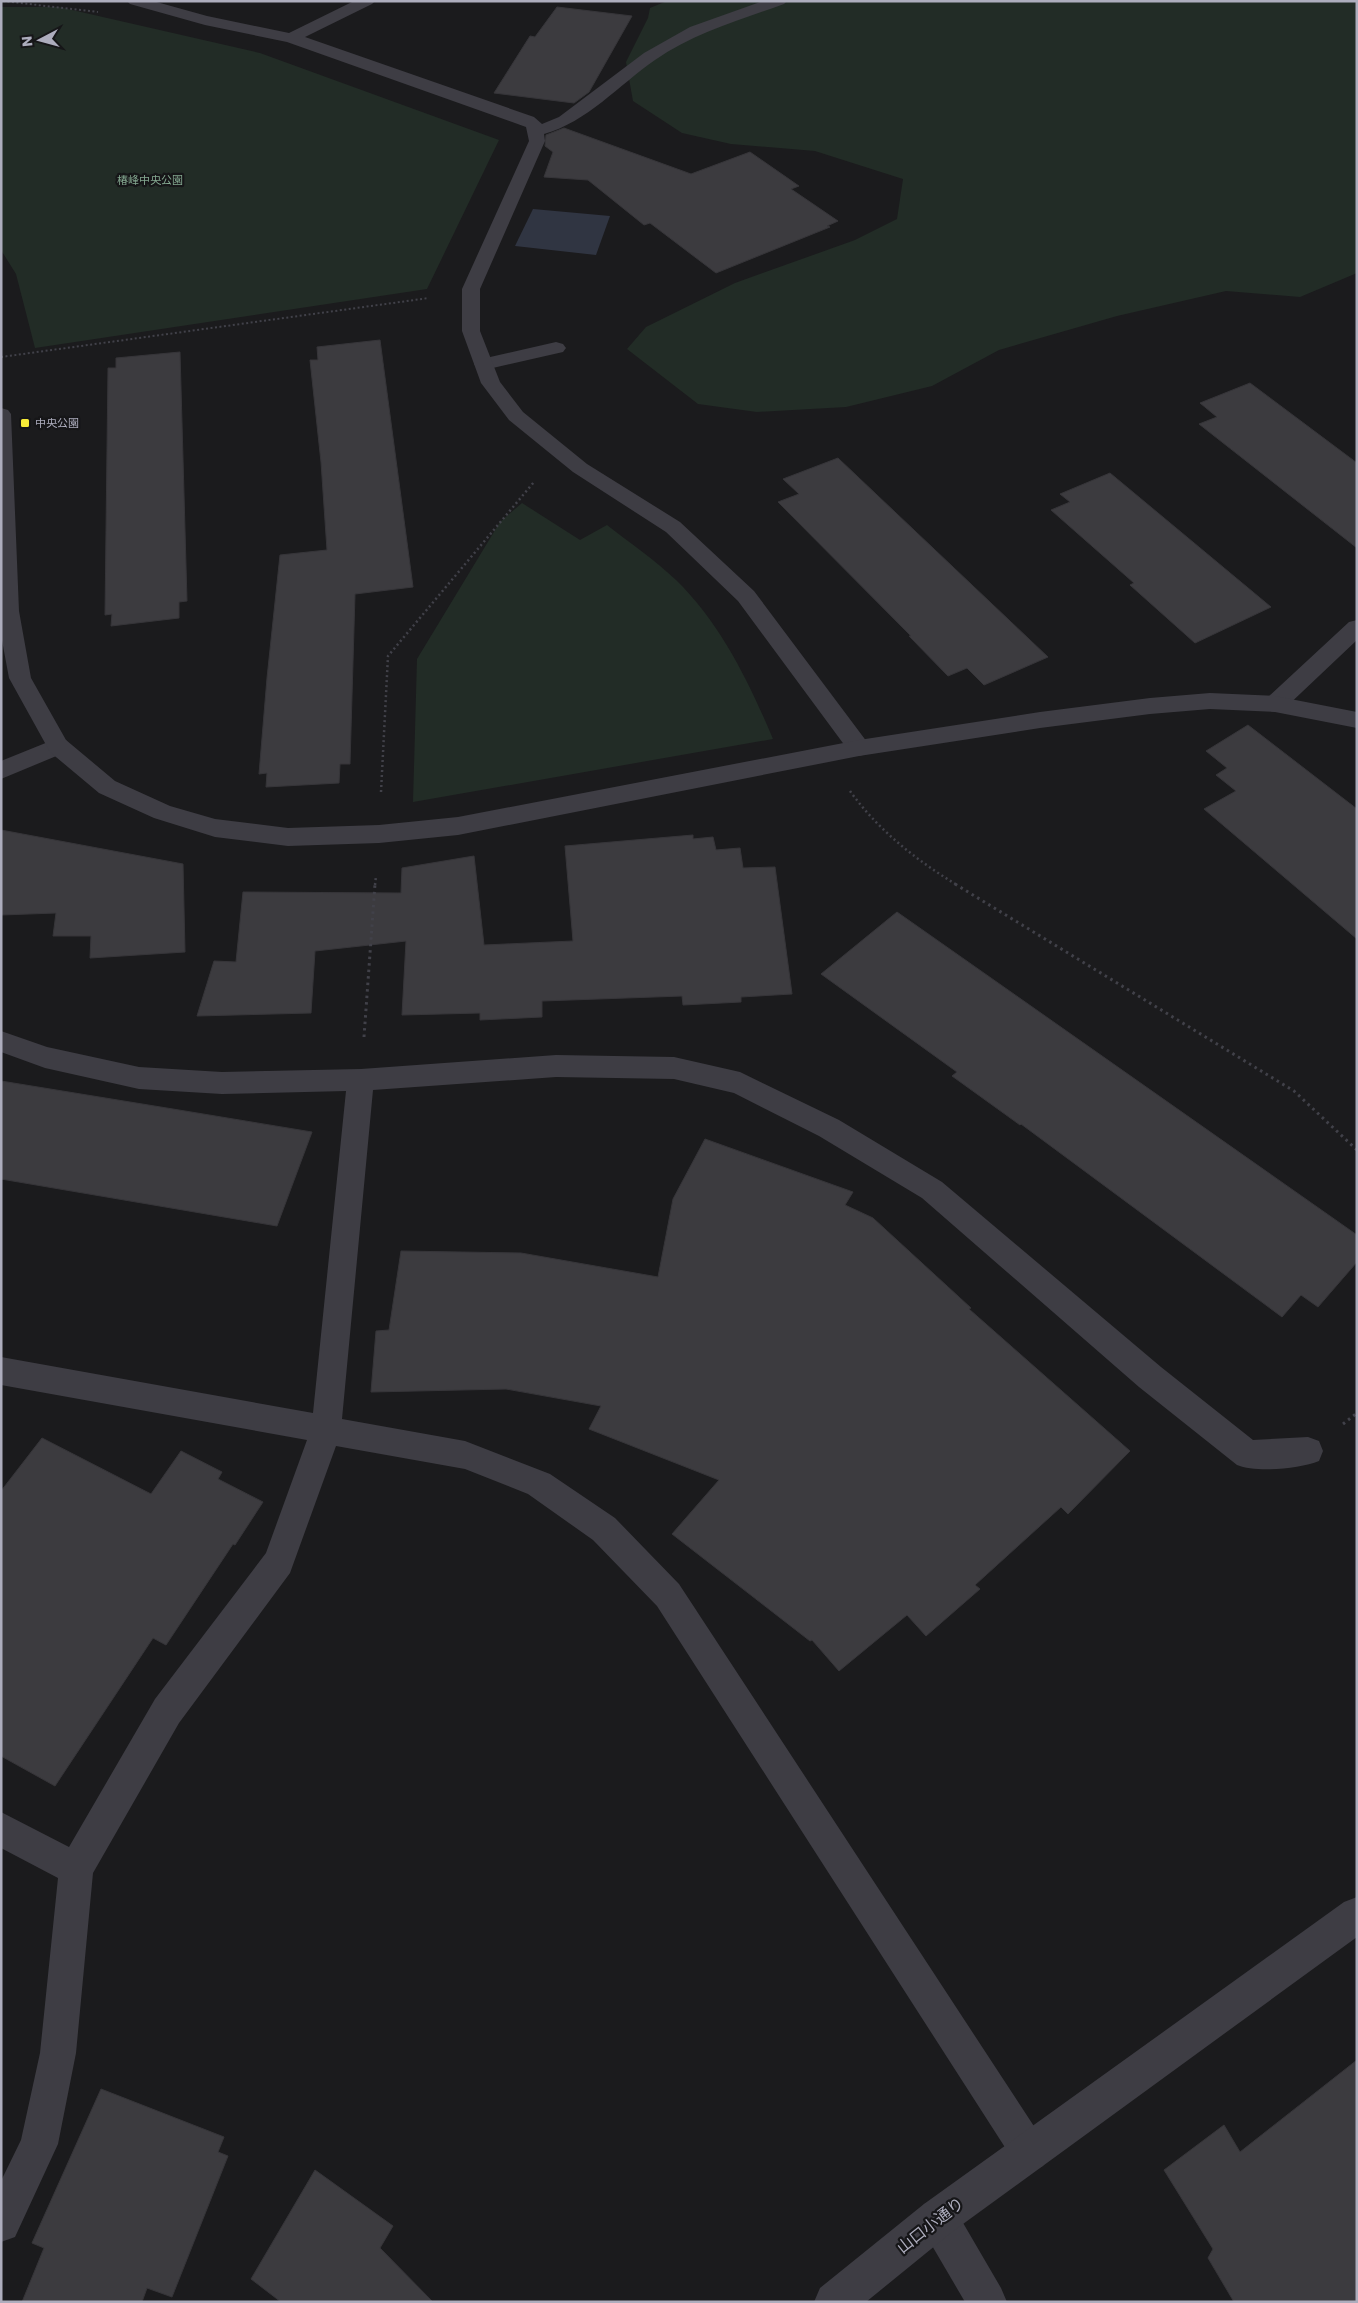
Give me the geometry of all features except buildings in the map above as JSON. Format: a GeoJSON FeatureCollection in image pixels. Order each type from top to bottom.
{"type":"FeatureCollection","features":[{"type":"Feature","properties":{"kind":"street"},"geometry":{"type":"LineString","coordinates":[[135,1],[206,20],[292,38],[528,121],[534,125],[537,131],[537,141],[472,289],[471,331],[491,383],[516,416],[580,468],[673,527],[746,596],[858,748]]}},
{"type":"Feature","properties":{"kind":"street"},"geometry":{"type":"LineString","coordinates":[[292,38],[367,1]]}},
{"type":"Feature","properties":{"kind":"street"},"geometry":{"type":"LineString","coordinates":[[537,131],[551,128],[565,121],[650,56],[696,30],[779,1]]}},
{"type":"Feature","properties":{"kind":"street"},"geometry":{"type":"LineString","coordinates":[[484,364],[556,348]]}},
{"type":"Feature","properties":{"kind":"street"},"geometry":{"type":"LineString","coordinates":[[1,414],[8,611],[20,678],[37,711],[58,746],[107,787],[162,812],[215,828],[288,837],[379,834],[458,826],[858,748],[1040,720],[1150,706],[1210,701],[1275,704],[1357,720]]}},
{"type":"Feature","properties":{"kind":"street"},"geometry":{"type":"LineString","coordinates":[[1275,704],[1357,626]]}},
{"type":"Feature","properties":{"kind":"street"},"geometry":{"type":"LineString","coordinates":[[1,771],[58,746]]}},
{"type":"Feature","properties":{"kind":"street"},"geometry":{"type":"LineString","coordinates":[[1,1041],[45,1057],[139,1078],[222,1083],[361,1080],[556,1066],[674,1068],[740,1083],[829,1128],[932,1190],[1150,1377],[1248,1455],[1308,1451]]}},
{"type":"Feature","properties":{"kind":"street"},"geometry":{"type":"LineString","coordinates":[[1,2223],[39,2144],[58,2053],[76,1869],[167,1711],[279,1562],[326,1430],[361,1080]]}},
{"type":"Feature","properties":{"kind":"street"},"geometry":{"type":"LineString","coordinates":[[1,1371],[465,1455],[539,1484],[604,1529],[668,1595],[1030,2153]]}},
{"type":"Feature","properties":{"kind":"street"},"geometry":{"type":"LineString","coordinates":[[1,1829],[76,1869]]}},
{"type":"Feature","properties":{"kind":"street","name":"山口小通り"},"geometry":{"type":"LineString","coordinates":[[834,2302],[938,2218],[1357,1915]]}},
{"type":"Feature","properties":{"kind":"street"},"geometry":{"type":"LineString","coordinates":[[938,2218],[987,2302]]}},
{"type":"Feature","properties":{"kind":"path"},"geometry":{"type":"LineString","coordinates":[[2,1],[100,12]]}},
{"type":"Feature","properties":{"kind":"path"},"geometry":{"type":"LineString","coordinates":[[1,357],[432,297],[471,297]]}},
{"type":"Feature","properties":{"kind":"path"},"geometry":{"type":"LineString","coordinates":[[361,1080],[379,834],[388,656],[534,481],[558,449]]}},
{"type":"Feature","properties":{"kind":"path"},"geometry":{"type":"LineString","coordinates":[[908,853],[934,871],[1294,1091],[1357,1150]]}},
{"type":"Feature","properties":{"kind":"green space"},"geometry":{"type":"Polygon","coordinates":[[[667,1],[1357,1],[1357,273],[1300,297],[1226,291],[1117,316],[999,350],[932,386],[846,407],[757,412],[698,404],[627,349],[646,327],[735,283],[855,240],[897,219],[903,179],[815,151],[731,144],[682,133],[633,101],[626,62],[648,18],[650,8],[667,1]]]}},
{"type":"Feature","properties":{"kind":"green space","name":"椿峰中央公園"},"geometry":{"type":"Polygon","coordinates":[[[1,7],[59,7],[260,53],[499,140],[427,289],[35,348],[16,274],[1,250],[1,7]]]}},
{"type":"Feature","properties":{"kind":"green space"},"geometry":{"type":"Polygon","coordinates":[[[522,503],[580,540],[607,525],[676,580],[707,615],[720,635],[744,675],[773,739],[413,802],[417,659],[500,522],[522,503]]]}},
{"type":"Feature","properties":{"kind":"water"},"geometry":{"type":"Polygon","coordinates":[[[533,209],[610,216],[596,255],[515,246],[533,209]]]}},
{"type":"Feature","properties":{"kind":"place","name":"中央公園"},"geometry":{"type":"Point","coordinates":[25,423]}}]}
